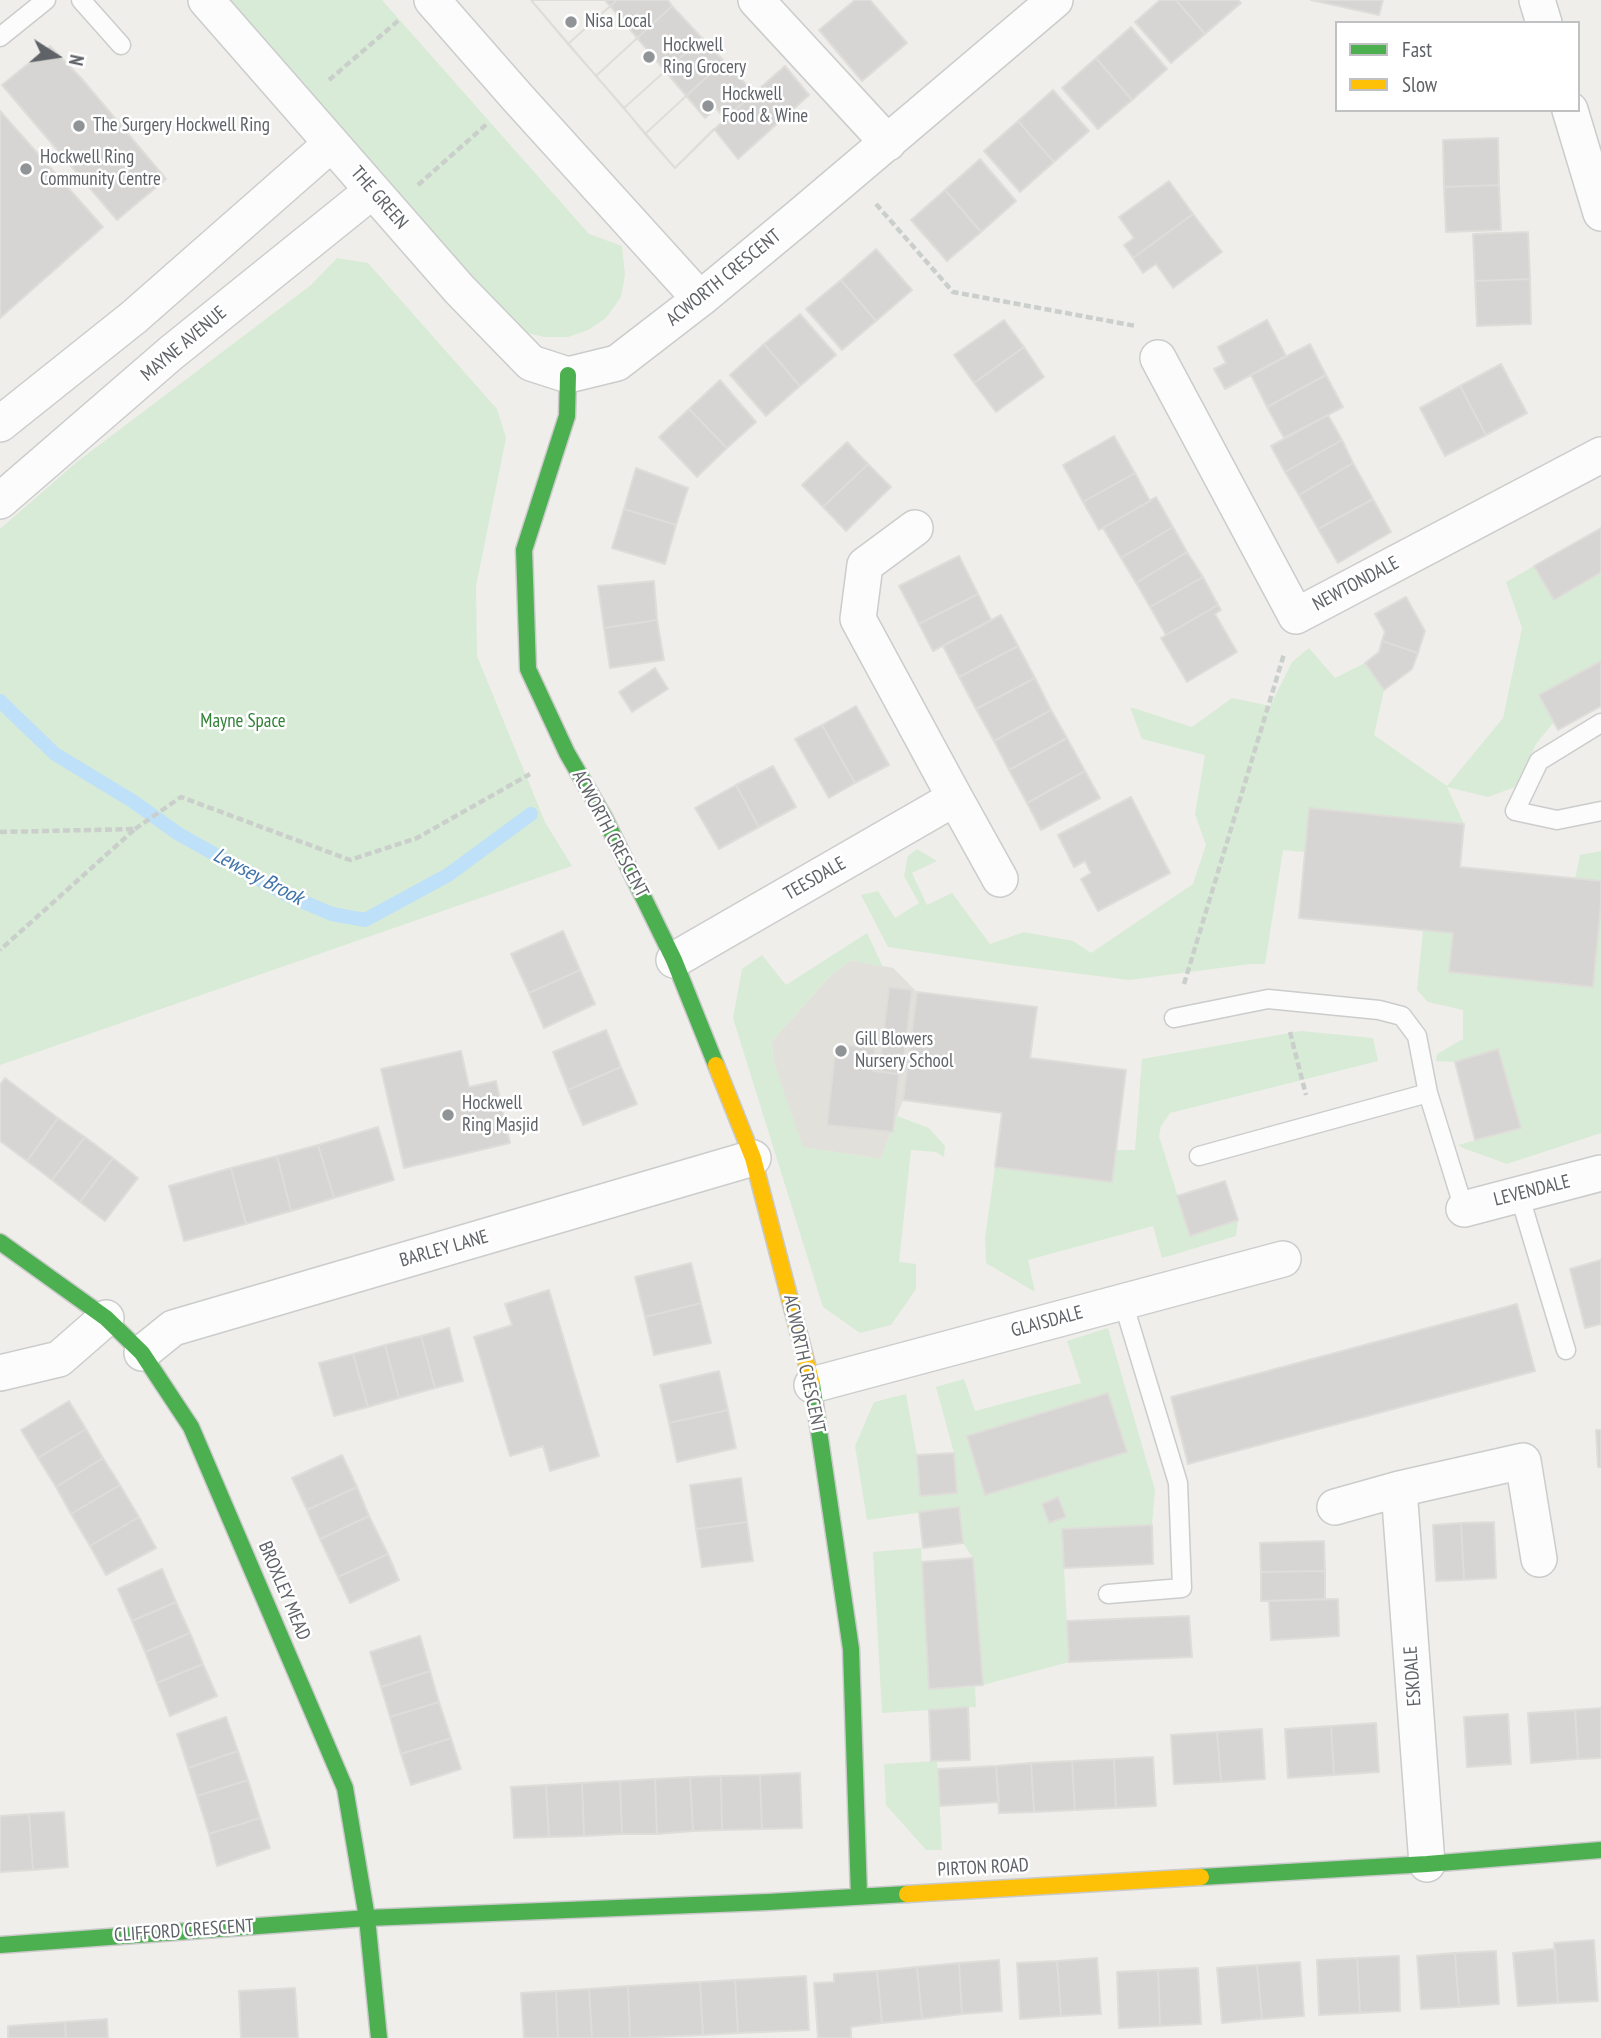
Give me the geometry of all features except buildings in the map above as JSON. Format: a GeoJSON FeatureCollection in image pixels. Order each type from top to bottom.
{"type":"FeatureCollection","features":[{"type":"Feature","properties":{"kind":"street","name":"THE GREEN"},"geometry":{"type":"LineString","coordinates":[[206,0],[459,289],[531,363],[568,375]]}},
{"type":"Feature","properties":{"kind":"street"},"geometry":{"type":"LineString","coordinates":[[756,0],[888,143]]}},
{"type":"Feature","properties":{"kind":"street","name":"ACWORTH CRESCENT"},"geometry":{"type":"LineString","coordinates":[[859,1896],[851,1649],[812,1385],[753,1158],[674,960],[604,817],[567,753],[528,669],[524,550],[567,416],[568,375],[618,363],[700,299],[888,143],[1055,0]]}},
{"type":"Feature","properties":{"kind":"street"},"geometry":{"type":"LineString","coordinates":[[1537,0],[1543,21]]}},
{"type":"Feature","properties":{"kind":"street"},"geometry":{"type":"LineString","coordinates":[[421,7],[517,97],[700,299]]}},
{"type":"Feature","properties":{"kind":"street"},"geometry":{"type":"LineString","coordinates":[[1571,112],[1601,213]]}},
{"type":"Feature","properties":{"kind":"street"},"geometry":{"type":"LineString","coordinates":[[0,424],[134,317],[331,144]]}},
{"type":"Feature","properties":{"kind":"street","name":"MAYNE AVENUE"},"geometry":{"type":"LineString","coordinates":[[0,501],[171,353],[372,191]]}},
{"type":"Feature","properties":{"kind":"street","name":"NEWTONDALE"},"geometry":{"type":"LineString","coordinates":[[1158,358],[1296,616],[1601,455]]}},
{"type":"Feature","properties":{"kind":"street"},"geometry":{"type":"LineString","coordinates":[[915,528],[865,565],[859,619],[1000,879]]}},
{"type":"Feature","properties":{"kind":"street","name":"TEESDALE"},"geometry":{"type":"LineString","coordinates":[[674,960],[955,798]]}},
{"type":"Feature","properties":{"kind":"street","name":"BARLEY LANE"},"geometry":{"type":"LineString","coordinates":[[142,1353],[173,1328],[753,1158]]}},
{"type":"Feature","properties":{"kind":"street","name":"LEVENDALE"},"geometry":{"type":"LineString","coordinates":[[1464,1209],[1601,1173]]}},
{"type":"Feature","properties":{"kind":"street","name":"BROXLEY MEAD"},"geometry":{"type":"LineString","coordinates":[[0,1242],[106,1318],[142,1353],[191,1427],[345,1788],[367,1917],[379,2038]]}},
{"type":"Feature","properties":{"kind":"street","name":"GLAISDALE"},"geometry":{"type":"LineString","coordinates":[[812,1385],[1283,1259]]}},
{"type":"Feature","properties":{"kind":"street"},"geometry":{"type":"LineString","coordinates":[[0,1373],[60,1359],[106,1318]]}},
{"type":"Feature","properties":{"kind":"street"},"geometry":{"type":"LineString","coordinates":[[1335,1507],[1399,1489],[1523,1461],[1539,1559]]}},
{"type":"Feature","properties":{"kind":"street","name":"ESKDALE"},"geometry":{"type":"LineString","coordinates":[[1399,1489],[1427,1864]]}},
{"type":"Feature","properties":{"kind":"street","name":"PIRTON ROAD"},"geometry":{"type":"LineString","coordinates":[[367,1917],[859,1896],[1427,1864],[1601,1850]]}},
{"type":"Feature","properties":{"kind":"street","name":"CLIFFORD CRESCENT"},"geometry":{"type":"LineString","coordinates":[[0,1945],[367,1917]]}},
{"type":"Feature","properties":{"kind":"lane"},"geometry":{"type":"LineString","coordinates":[[0,37],[47,0]]}},
{"type":"Feature","properties":{"kind":"lane"},"geometry":{"type":"LineString","coordinates":[[81,0],[121,45]]}},
{"type":"Feature","properties":{"kind":"lane"},"geometry":{"type":"LineString","coordinates":[[1601,723],[1539,761],[1516,811],[1557,820],[1601,811]]}},
{"type":"Feature","properties":{"kind":"lane"},"geometry":{"type":"LineString","coordinates":[[1174,1018],[1268,999],[1380,1010],[1402,1016],[1418,1035],[1428,1093],[1464,1209]]}},
{"type":"Feature","properties":{"kind":"lane"},"geometry":{"type":"LineString","coordinates":[[1199,1156],[1428,1093]]}},
{"type":"Feature","properties":{"kind":"lane"},"geometry":{"type":"LineString","coordinates":[[1520,1194],[1566,1350]]}},
{"type":"Feature","properties":{"kind":"lane"},"geometry":{"type":"LineString","coordinates":[[1108,1594],[1182,1588],[1178,1483],[1123,1302]]}},
{"type":"Feature","properties":{"kind":"path"},"geometry":{"type":"LineString","coordinates":[[328,81],[421,7]]}},
{"type":"Feature","properties":{"kind":"path"},"geometry":{"type":"LineString","coordinates":[[410,192],[517,97]]}},
{"type":"Feature","properties":{"kind":"path"},"geometry":{"type":"LineString","coordinates":[[850,174],[953,292],[1137,326],[1158,358]]}},
{"type":"Feature","properties":{"kind":"path"},"geometry":{"type":"LineString","coordinates":[[1174,1018],[1296,616]]}},
{"type":"Feature","properties":{"kind":"path"},"geometry":{"type":"LineString","coordinates":[[0,950],[135,829],[180,797],[350,860],[417,838],[567,753]]}},
{"type":"Feature","properties":{"kind":"path"},"geometry":{"type":"LineString","coordinates":[[0,832],[135,829]]}},
{"type":"Feature","properties":{"kind":"path"},"geometry":{"type":"LineString","coordinates":[[1282,1001],[1314,1124]]}},
{"type":"Feature","properties":{"kind":"shaded area","name":"Gill Blowers Nursery School"},"geometry":{"type":"Polygon","coordinates":[[[851,960],[893,968],[917,992],[903,1100],[881,1159],[802,1147],[773,1060],[772,1041],[829,977],[851,960]]]}},
{"type":"Feature","properties":{"kind":"green space"},"geometry":{"type":"Polygon","coordinates":[[[220,0],[382,0],[589,234],[622,246],[625,275],[621,297],[606,318],[588,330],[568,337],[544,337],[524,332],[504,319],[220,0]]]}},
{"type":"Feature","properties":{"kind":"green space","name":"Mayne Space"},"geometry":{"type":"Polygon","coordinates":[[[337,258],[368,263],[497,409],[506,438],[476,586],[477,656],[545,822],[572,866],[0,1065],[0,529],[78,461],[311,285],[337,258]]]}},
{"type":"Feature","properties":{"kind":"green space"},"geometry":{"type":"Polygon","coordinates":[[[1534,566],[1554,600],[1601,572],[1601,661],[1536,744],[1515,787],[1488,797],[1447,787],[1464,824],[1309,809],[1305,852],[1283,850],[1265,964],[1129,980],[888,947],[861,895],[878,891],[895,918],[919,903],[904,876],[908,856],[917,849],[937,861],[912,873],[927,905],[952,893],[990,944],[1024,932],[1073,941],[1091,953],[1193,884],[1206,845],[1195,814],[1205,755],[1142,739],[1130,707],[1192,727],[1232,698],[1270,706],[1292,662],[1309,648],[1335,678],[1365,663],[1384,690],[1374,735],[1447,786],[1503,718],[1522,628],[1506,582],[1534,566]]]}},
{"type":"Feature","properties":{"kind":"green space"},"geometry":{"type":"Polygon","coordinates":[[[1601,851],[1601,881],[1575,879],[1580,855],[1601,851]]]}},
{"type":"Feature","properties":{"kind":"green space"},"geometry":{"type":"Polygon","coordinates":[[[1601,903],[1601,1133],[1507,1164],[1463,1148],[1458,1145],[1520,1128],[1498,1050],[1455,1062],[1436,1061],[1437,1054],[1463,1039],[1463,1010],[1428,1002],[1417,990],[1423,930],[1453,933],[1449,972],[1592,986],[1601,903]]]}},
{"type":"Feature","properties":{"kind":"green space"},"geometry":{"type":"Polygon","coordinates":[[[867,933],[883,967],[851,960],[829,977],[772,1041],[773,1060],[803,1147],[881,1159],[897,1116],[929,1128],[945,1146],[944,1157],[936,1152],[911,1150],[899,1262],[916,1264],[916,1289],[891,1325],[860,1333],[823,1307],[733,1018],[742,969],[762,955],[786,985],[867,933]]]}},
{"type":"Feature","properties":{"kind":"green space"},"geometry":{"type":"Polygon","coordinates":[[[1301,1031],[1373,1038],[1378,1061],[1170,1113],[1161,1126],[1159,1136],[1190,1236],[1238,1220],[1236,1236],[1162,1258],[1153,1226],[1028,1260],[1035,1292],[986,1263],[985,1238],[995,1167],[1112,1182],[1116,1150],[1135,1150],[1142,1059],[1301,1031]]]}},
{"type":"Feature","properties":{"kind":"green space"},"geometry":{"type":"Polygon","coordinates":[[[1108,1328],[1155,1490],[1152,1525],[1062,1529],[1069,1662],[983,1685],[973,1558],[963,1543],[959,1507],[867,1520],[855,1446],[874,1402],[906,1394],[917,1455],[920,1496],[957,1493],[954,1453],[936,1387],[964,1379],[975,1411],[1081,1383],[1067,1341],[1108,1328]]]}},
{"type":"Feature","properties":{"kind":"green space"},"geometry":{"type":"Polygon","coordinates":[[[921,1548],[929,1689],[975,1687],[976,1707],[882,1713],[873,1552],[921,1548]]]}},
{"type":"Feature","properties":{"kind":"green space"},"geometry":{"type":"Polygon","coordinates":[[[937,1761],[942,1850],[926,1850],[886,1805],[884,1764],[937,1761]]]}},
{"type":"Feature","properties":{"kind":"waterway","name":"Lewsey Brook"},"geometry":{"type":"LineString","coordinates":[[0,701],[55,754],[134,802],[177,833],[287,895],[332,914],[365,920],[448,875],[531,814]]}},
{"type":"Feature","properties":{"kind":"traffic: fast"},"geometry":{"type":"LineString","coordinates":[[568,375],[567,416],[524,550],[528,669],[567,753],[604,817],[674,960],[716,1065]]}},
{"type":"Feature","properties":{"kind":"traffic: fast"},"geometry":{"type":"LineString","coordinates":[[0,1242],[106,1318],[142,1353],[191,1427],[345,1788],[367,1918],[379,2038]]}},
{"type":"Feature","properties":{"kind":"traffic: fast"},"geometry":{"type":"LineString","coordinates":[[812,1384],[851,1649],[859,1896]]}},
{"type":"Feature","properties":{"kind":"traffic: fast"},"geometry":{"type":"LineString","coordinates":[[1201,1877],[1427,1864],[1601,1850]]}},
{"type":"Feature","properties":{"kind":"traffic: fast"},"geometry":{"type":"LineString","coordinates":[[0,1945],[367,1918],[907,1894]]}},
{"type":"Feature","properties":{"kind":"traffic: slow"},"geometry":{"type":"LineString","coordinates":[[716,1065],[753,1158],[812,1384]]}},
{"type":"Feature","properties":{"kind":"traffic: slow"},"geometry":{"type":"LineString","coordinates":[[907,1894],[1201,1877]]}},
{"type":"Feature","properties":{"kind":"place","name":"Nisa Local"},"geometry":{"type":"Point","coordinates":[571,22]}},
{"type":"Feature","properties":{"kind":"place","name":"Hockwell Ring Grocery"},"geometry":{"type":"Point","coordinates":[649,57]}},
{"type":"Feature","properties":{"kind":"place","name":"Hockwell Food & Wine"},"geometry":{"type":"Point","coordinates":[708,106]}},
{"type":"Feature","properties":{"kind":"place","name":"The Surgery Hockwell Ring"},"geometry":{"type":"Point","coordinates":[79,126]}},
{"type":"Feature","properties":{"kind":"place","name":"Hockwell Ring Community Centre"},"geometry":{"type":"Point","coordinates":[26,169]}},
{"type":"Feature","properties":{"kind":"place","name":"Gill Blowers Nursery School"},"geometry":{"type":"Point","coordinates":[841,1051]}},
{"type":"Feature","properties":{"kind":"place","name":"Hockwell Ring Masjid"},"geometry":{"type":"Point","coordinates":[448,1115]}}]}
